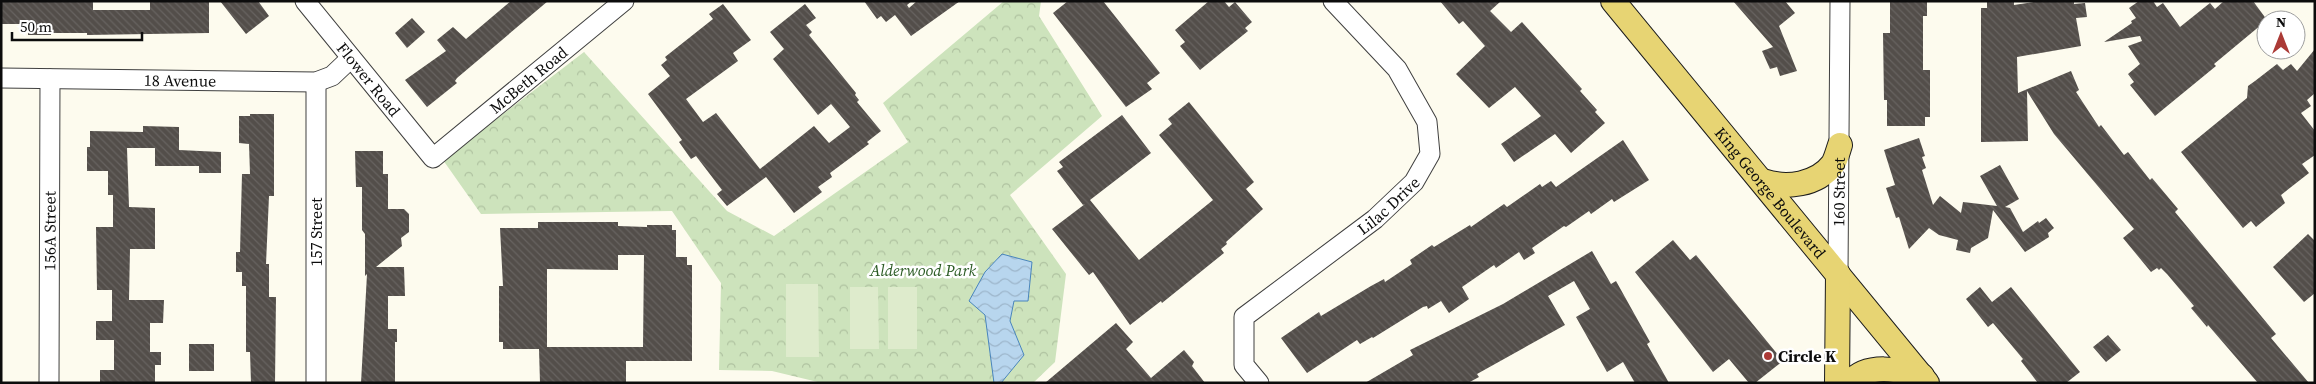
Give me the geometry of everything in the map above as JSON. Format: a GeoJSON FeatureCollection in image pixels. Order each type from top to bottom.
{"type":"FeatureCollection","features":[{"type":"Feature","properties":{"kind":"main road","name":"King George Boulevard"},"geometry":{"type":"LineString","coordinates":[[1612,1],[1924,379]]}},
{"type":"Feature","properties":{"kind":"main road"},"geometry":{"type":"LineString","coordinates":[[1763,182],[1777,186],[1792,186],[1815,178],[1823,174],[1834,163],[1840,146]]}},
{"type":"Feature","properties":{"kind":"main road","name":"160 Street"},"geometry":{"type":"LineString","coordinates":[[1837,383],[1838,274]]}},
{"type":"Feature","properties":{"kind":"main road"},"geometry":{"type":"LineString","coordinates":[[1850,383],[1870,370],[1891,369],[1924,379]]}},
{"type":"Feature","properties":{"kind":"street","name":"Flower Road"},"geometry":{"type":"LineString","coordinates":[[305,1],[433,158]]}},
{"type":"Feature","properties":{"kind":"street","name":"McBeth Road"},"geometry":{"type":"LineString","coordinates":[[433,158],[624,1]]}},
{"type":"Feature","properties":{"kind":"street","name":"Lilac Drive"},"geometry":{"type":"LineString","coordinates":[[1260,383],[1244,365],[1244,316],[1374,219],[1414,182],[1430,154],[1427,122],[1397,69],[1333,1]]}},
{"type":"Feature","properties":{"kind":"street","name":"160 Street"},"geometry":{"type":"LineString","coordinates":[[1838,274],[1840,1]]}},
{"type":"Feature","properties":{"kind":"street","name":"18 Avenue"},"geometry":{"type":"LineString","coordinates":[[1,78],[316,82],[332,76],[351,58]]}},
{"type":"Feature","properties":{"kind":"street","name":"156A Street"},"geometry":{"type":"LineString","coordinates":[[49,383],[50,79]]}},
{"type":"Feature","properties":{"kind":"street","name":"157 Street"},"geometry":{"type":"LineString","coordinates":[[316,82],[316,383]]}},
{"type":"Feature","properties":{"kind":"green space","name":"Alderwood Park"},"geometry":{"type":"Polygon","coordinates":[[[1004,1],[1041,1],[1039,16],[1102,116],[1010,195],[1066,274],[1055,362],[1033,383],[822,383],[772,371],[719,370],[721,283],[672,211],[481,214],[443,160],[584,52],[727,211],[774,236],[908,142],[883,103],[1004,1]]]}},
{"type":"Feature","properties":{"kind":"green space"},"geometry":{"type":"Polygon","coordinates":[[[786,284],[818,284],[819,357],[786,357],[786,284]]]}},
{"type":"Feature","properties":{"kind":"green space"},"geometry":{"type":"Polygon","coordinates":[[[850,287],[878,287],[879,349],[850,349],[850,287]]]}},
{"type":"Feature","properties":{"kind":"green space"},"geometry":{"type":"Polygon","coordinates":[[[888,287],[917,287],[917,349],[888,349],[888,287]]]}},
{"type":"Feature","properties":{"kind":"water"},"geometry":{"type":"Polygon","coordinates":[[[1002,254],[1032,262],[1028,301],[1014,301],[1010,321],[1024,355],[1001,383],[994,383],[985,315],[969,301],[985,272],[1002,254]]]}},
{"type":"Feature","properties":{"kind":"building"},"geometry":{"type":"Polygon","coordinates":[[[1,1],[93,1],[93,10],[150,10],[150,1],[209,1],[209,33],[87,35],[87,33],[51,33],[51,35],[28,35],[28,24],[1,24],[1,1]]]}},
{"type":"Feature","properties":{"kind":"building"},"geometry":{"type":"Polygon","coordinates":[[[220,1],[258,1],[269,16],[246,34],[220,1]]]}},
{"type":"Feature","properties":{"kind":"building"},"geometry":{"type":"Polygon","coordinates":[[[511,1],[548,1],[457,78],[455,81],[457,83],[427,107],[405,80],[446,51],[437,40],[453,27],[466,39],[511,1]]]}},
{"type":"Feature","properties":{"kind":"building"},"geometry":{"type":"Polygon","coordinates":[[[864,1],[912,1],[907,5],[909,8],[917,1],[960,1],[911,36],[895,15],[886,22],[881,16],[877,19],[864,1]]]}},
{"type":"Feature","properties":{"kind":"building"},"geometry":{"type":"Polygon","coordinates":[[[1068,1],[1103,1],[1160,73],[1147,83],[1152,89],[1126,107],[1053,13],[1068,1]]]}},
{"type":"Feature","properties":{"kind":"building"},"geometry":{"type":"Polygon","coordinates":[[[1209,1],[1224,1],[1229,7],[1235,2],[1252,22],[1245,28],[1248,31],[1200,70],[1180,46],[1185,42],[1175,30],[1209,1]]]}},
{"type":"Feature","properties":{"kind":"building"},"geometry":{"type":"Polygon","coordinates":[[[1440,1],[1501,1],[1490,11],[1511,32],[1522,22],[1582,89],[1580,91],[1597,110],[1595,112],[1605,123],[1571,153],[1555,134],[1514,162],[1501,144],[1541,116],[1515,87],[1489,108],[1456,74],[1485,46],[1463,21],[1459,24],[1440,1]]]}},
{"type":"Feature","properties":{"kind":"building"},"geometry":{"type":"Polygon","coordinates":[[[1733,1],[1785,1],[1795,13],[1779,26],[1797,71],[1780,76],[1777,67],[1770,69],[1762,51],[1773,47],[1733,1]]]}},
{"type":"Feature","properties":{"kind":"building"},"geometry":{"type":"Polygon","coordinates":[[[1890,1],[1927,1],[1927,16],[1923,16],[1923,70],[1930,70],[1930,117],[1925,117],[1925,126],[1887,126],[1887,100],[1884,100],[1883,33],[1890,33],[1890,1]]]}},
{"type":"Feature","properties":{"kind":"building"},"geometry":{"type":"Polygon","coordinates":[[[1987,1],[2014,1],[2014,5],[2041,1],[2085,3],[2087,17],[2076,18],[2081,46],[2017,57],[2018,93],[2071,71],[2079,90],[2076,92],[2099,127],[2101,125],[2124,155],[2128,152],[2150,180],[2152,178],[2178,209],[2175,212],[2276,334],[2271,338],[2309,383],[2258,383],[2191,308],[2194,306],[2167,274],[2161,268],[2151,272],[2123,238],[2134,229],[2054,134],[2027,91],[2028,141],[1981,142],[1981,8],[1987,8],[1987,1]]]}},
{"type":"Feature","properties":{"kind":"building"},"geometry":{"type":"Polygon","coordinates":[[[2139,1],[2153,1],[2157,7],[2163,3],[2180,27],[2210,3],[2215,9],[2224,1],[2253,1],[2260,10],[2256,10],[2256,29],[2214,64],[2216,66],[2155,116],[2130,85],[2134,82],[2128,74],[2140,64],[2128,46],[2142,41],[2140,36],[2104,42],[2132,23],[2131,21],[2136,18],[2129,8],[2139,1]]]}},
{"type":"Feature","properties":{"kind":"building"},"geometry":{"type":"Polygon","coordinates":[[[723,4],[751,40],[733,53],[738,61],[686,99],[703,122],[716,113],[760,169],[814,126],[829,143],[850,127],[831,104],[818,115],[773,59],[784,49],[770,32],[805,4],[816,18],[806,25],[812,32],[809,35],[856,93],[855,95],[859,100],[857,102],[881,131],[867,142],[869,144],[830,173],[832,177],[818,187],[822,192],[794,213],[766,177],[727,206],[717,194],[722,190],[696,156],[691,159],[679,142],[682,140],[648,94],[670,76],[661,65],[667,60],[665,57],[713,19],[709,14],[723,4]]]}},
{"type":"Feature","properties":{"kind":"building"},"geometry":{"type":"Polygon","coordinates":[[[412,18],[425,32],[407,48],[395,33],[412,18]]]}},
{"type":"Feature","properties":{"kind":"building"},"geometry":{"type":"Polygon","coordinates":[[[2315,49],[2315,93],[2307,100],[2311,106],[2301,113],[2315,131],[2315,155],[2302,164],[2309,173],[2281,195],[2285,203],[2256,227],[2251,221],[2243,228],[2181,152],[2247,98],[2248,86],[2277,64],[2283,70],[2291,64],[2297,71],[2315,49]]]}},
{"type":"Feature","properties":{"kind":"building"},"geometry":{"type":"Polygon","coordinates":[[[1189,102],[1254,182],[1246,189],[1263,209],[1226,242],[1227,244],[1221,249],[1224,253],[1162,303],[1161,301],[1130,325],[1093,272],[1089,275],[1052,229],[1085,204],[1083,205],[1057,171],[1063,167],[1059,162],[1122,115],[1151,153],[1090,200],[1139,260],[1213,200],[1159,135],[1172,124],[1168,119],[1189,102]]]}},
{"type":"Feature","properties":{"kind":"building"},"geometry":{"type":"Polygon","coordinates":[[[250,114],[274,114],[274,196],[269,196],[266,264],[269,264],[269,297],[276,297],[275,383],[251,383],[250,352],[246,352],[246,286],[242,286],[242,272],[236,272],[236,252],[240,252],[242,174],[250,174],[249,144],[239,143],[239,116],[250,116],[250,114]]]}},
{"type":"Feature","properties":{"kind":"building"},"geometry":{"type":"Polygon","coordinates":[[[143,126],[179,127],[179,150],[221,152],[221,173],[199,173],[199,166],[155,166],[155,148],[127,148],[129,207],[155,208],[155,249],[130,249],[129,300],[164,300],[163,323],[150,323],[150,352],[161,352],[161,365],[155,365],[155,383],[100,383],[100,370],[114,370],[114,340],[96,340],[96,321],[112,321],[112,290],[97,290],[96,227],[113,227],[113,195],[108,195],[108,171],[87,171],[87,147],[90,147],[90,131],[143,132],[143,126]]]}},
{"type":"Feature","properties":{"kind":"building"},"geometry":{"type":"Polygon","coordinates":[[[1919,138],[1925,156],[1922,157],[1926,168],[1922,170],[1933,205],[1940,196],[1961,213],[1963,202],[1997,206],[1980,176],[2000,165],[2019,199],[2005,207],[2010,208],[2023,232],[2038,221],[2039,223],[2046,218],[2054,228],[2048,233],[2049,237],[2025,252],[1993,210],[1988,238],[1971,248],[1970,253],[1956,250],[1958,240],[1939,235],[1929,228],[1909,249],[1899,217],[1896,218],[1886,188],[1895,185],[1884,150],[1919,138]]]}},
{"type":"Feature","properties":{"kind":"building"},"geometry":{"type":"Polygon","coordinates":[[[1623,140],[1649,180],[1614,202],[1612,199],[1591,214],[1589,211],[1566,227],[1564,226],[1532,248],[1535,253],[1524,260],[1519,252],[1496,268],[1494,265],[1462,287],[1469,299],[1449,313],[1441,301],[1428,309],[1427,306],[1423,307],[1373,338],[1360,344],[1357,340],[1307,373],[1281,338],[1319,312],[1321,316],[1384,279],[1385,282],[1412,264],[1410,260],[1432,245],[1434,247],[1470,225],[1471,227],[1504,204],[1507,207],[1540,184],[1542,187],[1551,181],[1556,187],[1623,140]]]}},
{"type":"Feature","properties":{"kind":"building"},"geometry":{"type":"Polygon","coordinates":[[[355,151],[383,151],[383,174],[388,174],[388,209],[404,209],[409,214],[409,232],[401,238],[402,246],[376,267],[404,267],[405,296],[388,296],[388,329],[397,329],[397,342],[395,342],[395,383],[361,383],[367,274],[365,276],[362,187],[356,187],[355,151]]]}},
{"type":"Feature","properties":{"kind":"building"},"geometry":{"type":"Polygon","coordinates":[[[538,222],[618,222],[618,226],[647,227],[647,225],[672,225],[672,230],[676,230],[676,257],[687,257],[687,265],[692,265],[692,361],[626,361],[626,383],[540,383],[539,349],[503,349],[503,342],[499,342],[499,286],[503,286],[500,228],[538,228],[538,222]],[[618,255],[618,270],[547,269],[547,347],[643,347],[644,255],[618,255]]]}},
{"type":"Feature","properties":{"kind":"building"},"geometry":{"type":"Polygon","coordinates":[[[2308,234],[2315,241],[2315,293],[2304,302],[2273,267],[2308,234]]]}},
{"type":"Feature","properties":{"kind":"building"},"geometry":{"type":"Polygon","coordinates":[[[1673,240],[1690,260],[1696,255],[1783,361],[1755,383],[1749,383],[1729,359],[1713,372],[1635,272],[1673,240]]]}},
{"type":"Feature","properties":{"kind":"building"},"geometry":{"type":"Polygon","coordinates":[[[1592,251],[1611,284],[1616,281],[1650,342],[1647,344],[1669,383],[1635,383],[1623,362],[1607,372],[1576,317],[1590,309],[1574,281],[1548,296],[1565,325],[1477,374],[1479,377],[1468,383],[1365,383],[1413,355],[1410,350],[1503,304],[1592,251]]]}},
{"type":"Feature","properties":{"kind":"building"},"geometry":{"type":"Polygon","coordinates":[[[1980,287],[1992,302],[2011,287],[2080,372],[2066,383],[2038,383],[2021,361],[2023,359],[1993,323],[1988,327],[1966,299],[1980,287]]]}},
{"type":"Feature","properties":{"kind":"building"},"geometry":{"type":"Polygon","coordinates":[[[1116,323],[1133,342],[1126,349],[1151,378],[1184,350],[1194,362],[1192,366],[1205,383],[1045,383],[1116,323]]]}},
{"type":"Feature","properties":{"kind":"building"},"geometry":{"type":"Polygon","coordinates":[[[2108,335],[2121,350],[2106,362],[2093,347],[2108,335]]]}},
{"type":"Feature","properties":{"kind":"building"},"geometry":{"type":"Polygon","coordinates":[[[189,344],[214,344],[214,371],[189,371],[189,344]]]}},
{"type":"Feature","properties":{"kind":"place","name":"Circle K"},"geometry":{"type":"Point","coordinates":[1768,356]}}]}
